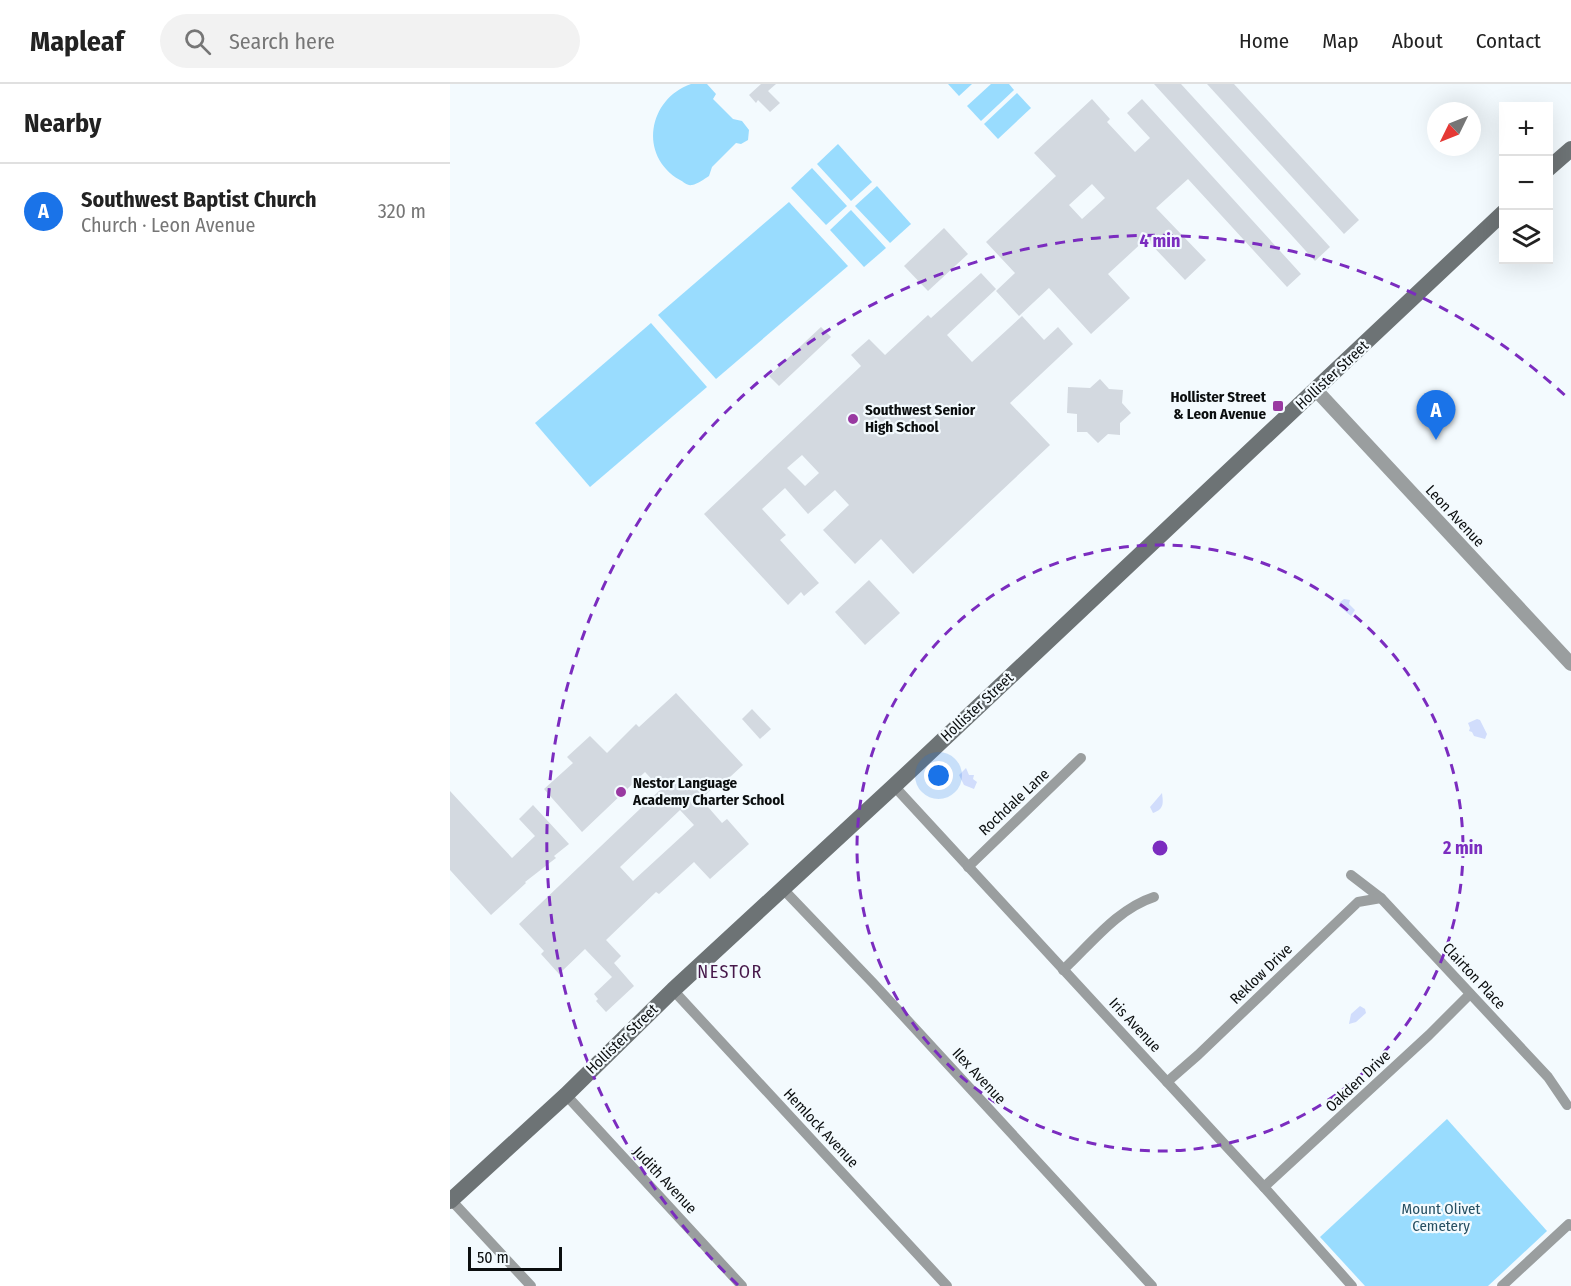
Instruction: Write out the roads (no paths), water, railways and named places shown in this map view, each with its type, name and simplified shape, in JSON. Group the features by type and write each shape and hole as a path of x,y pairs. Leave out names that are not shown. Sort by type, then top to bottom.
{"main road":[{"path":"1553,165 1571,149"},
{"name":"Hollister Street","path":"451,1201 1499,216"}],"street":[{"name":"Leon Avenue","path":"1316,390 1571,664"},
{"name":"Rochdale Lane","path":"968,867 1080,758"},
{"name":"Iris Avenue","path":"894,786 1264,1187 1352,1286"},
{"name":"Clairton Place","path":"1351,875 1381,898 1548,1077 1567,1105"},
{"name":"Ilex Avenue","path":"782,888 873,983 1152,1286"},
{"path":"1063,970 1113,921 1128,910 1154,897"},
{"name":"Reklow Drive","path":"1167,1082 1358,902 1381,898"},
{"name":"Hemlock Avenue","path":"673,990 947,1286"},
{"name":"Oakden Drive","path":"1264,1187 1430,1035 1470,994"},
{"name":"Judith Avenue","path":"566,1095 742,1286"},
{"path":"451,1201 531,1286"},
{"path":"1502,1286 1570,1225"}],"place":[{"name":"Hollister Street & Leon Avenue","path":"1278,406"},
{"name":"Southwest Senior High School","path":"853,419"},
{"name":"Southwest Baptist Church","path":"1436,440"},
{"name":"Nestor Language Academy Charter School","path":"621,792"}],"district":[{"name":"NESTOR","path":"730,972"}],"park label":[{"name":"Mount Olivet Cemetery","path":"1441,1218"}]}
